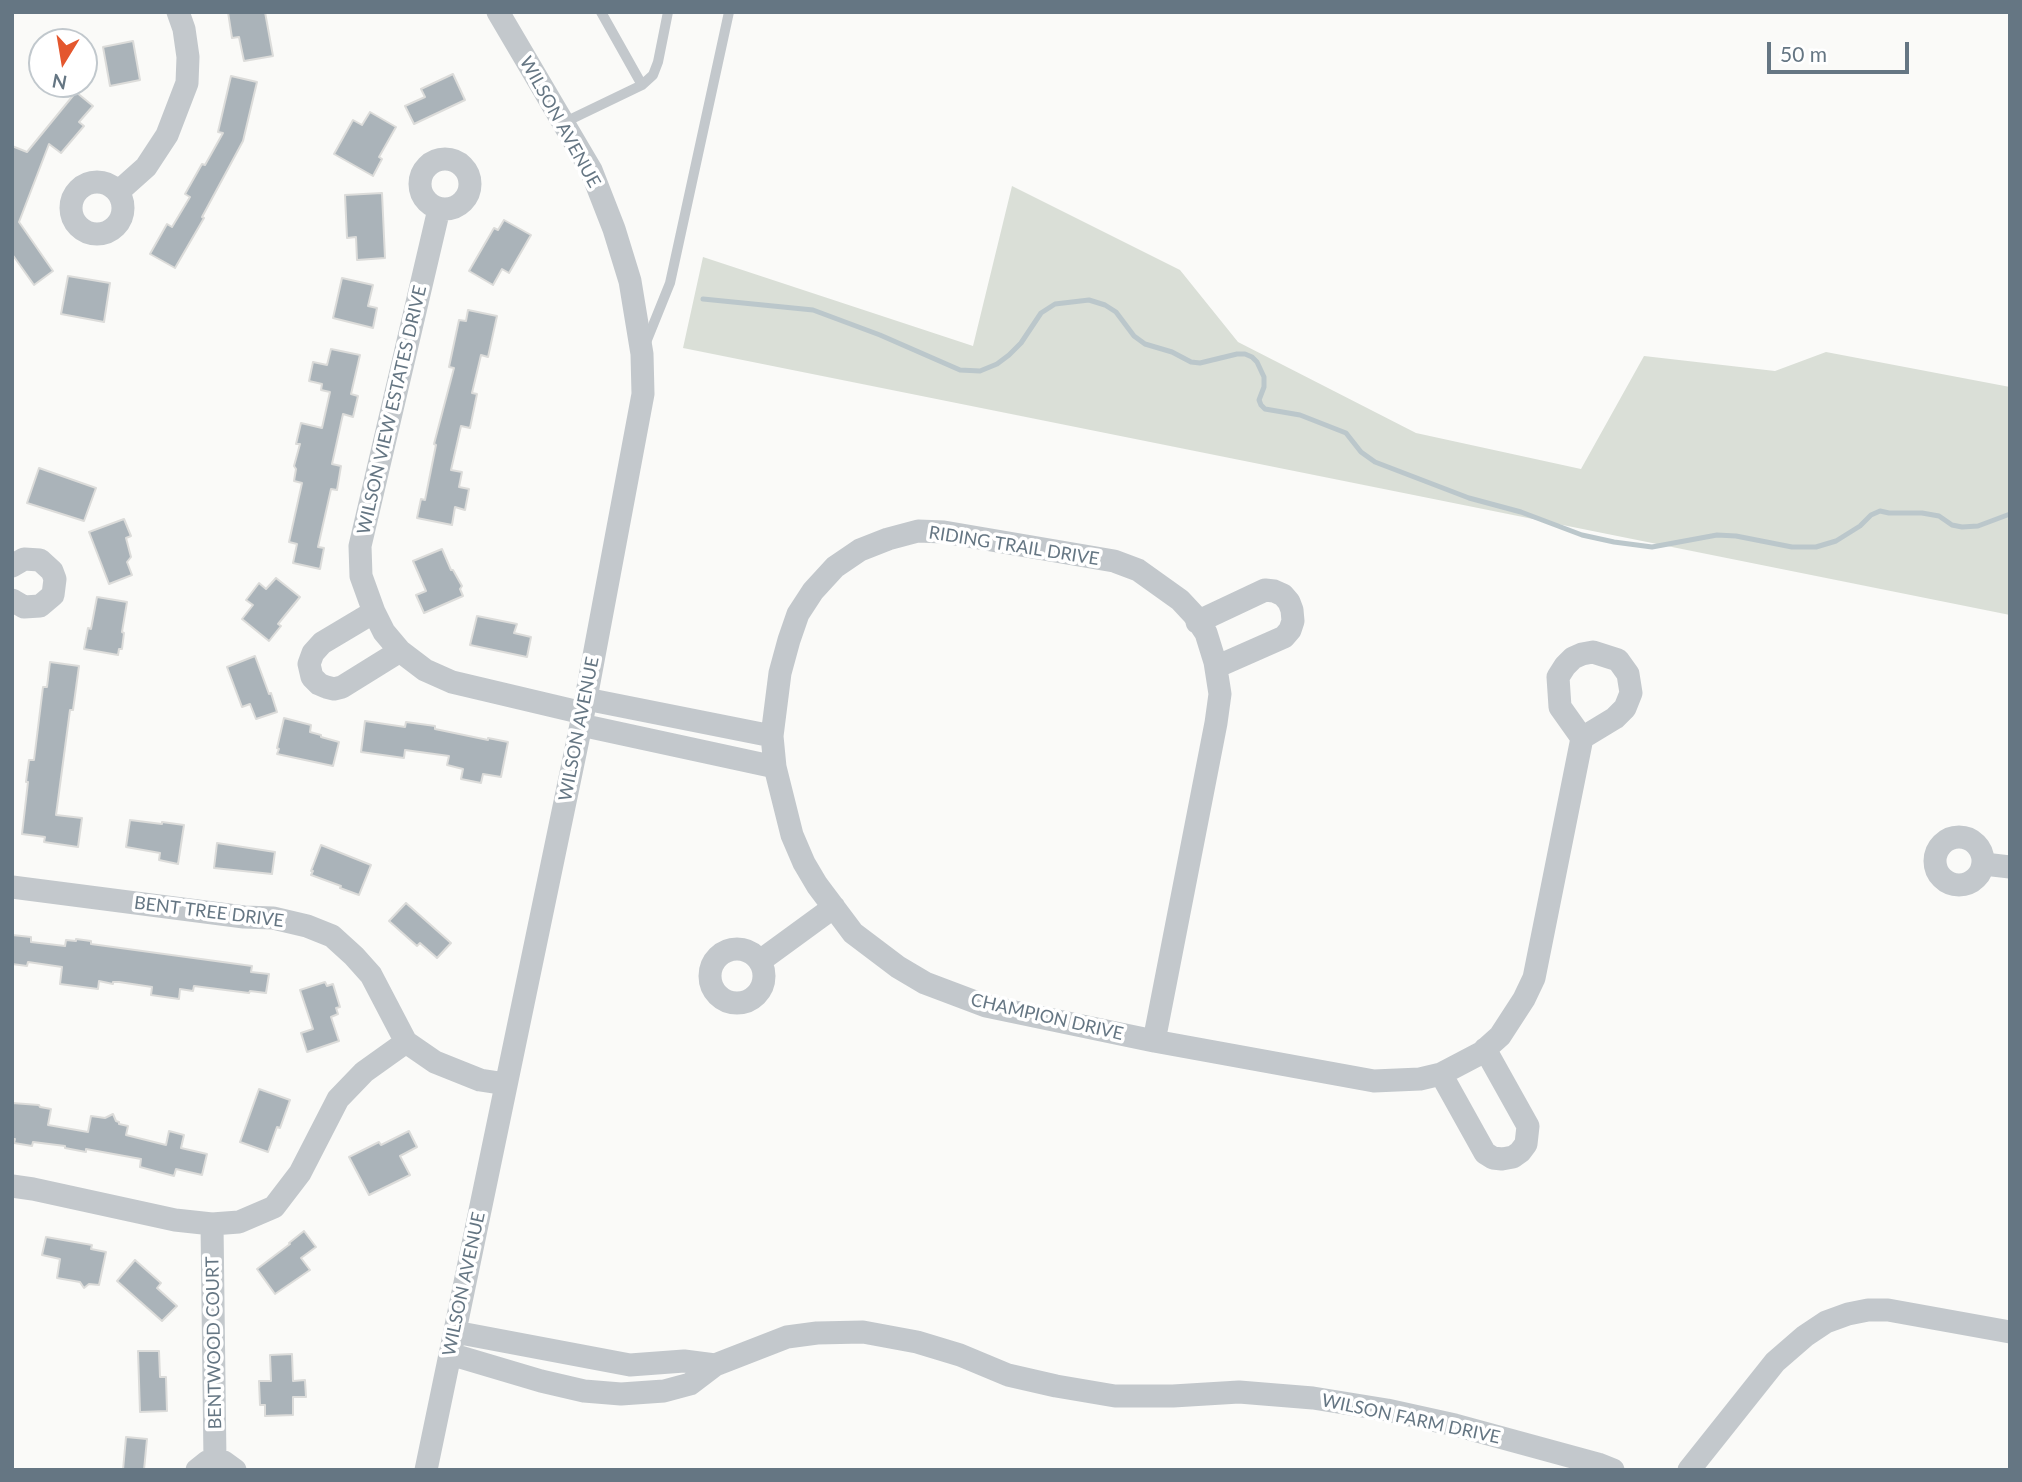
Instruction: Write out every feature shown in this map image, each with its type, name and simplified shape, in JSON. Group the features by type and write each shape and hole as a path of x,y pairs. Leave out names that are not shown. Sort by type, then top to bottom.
{"street":[{"path":"118,192 146,167 167,135 187,83 188,57 184,29 178,12"},
{"name":"WILSON AVENUE","path":"426,1470 583,712 643,394 642,354 630,281 614,229 591,170 498,12"},
{"name":"WILSON VIEW ESTATES DRIVE","path":"439,208 360,546 361,576 384,632 400,651 425,670 452,682 583,712"},
{"name":"RIDING TRAIL DRIVE","path":"772,736 780,673 798,614 813,591 835,567 860,550 888,539 918,531 944,532 1114,561 1138,570 1180,600 1206,633 1216,667 1220,694 1154,1041"},
{"path":"12,566 24,559 40,560 52,571 55,579 52,595 40,606 24,607 14,604"},
{"path":"1197,622 1265,590 1283,595 1289,602 1293,621 1284,637 1216,667"},
{"path":"374,612 322,643 313,653 309,664 313,677 326,687 342,687 400,651"},
{"path":"583,712 772,736"},
{"path":"583,712 775,767"},
{"name":"CHAMPION DRIVE","path":"772,736 780,794 796,844 817,885 853,933 873,950 925,983 986,1006 1374,1082 1420,1079 1459,1066 1500,1036 1524,999 1534,978 1582,738"},
{"path":"1984,864 2010,867"},
{"name":"BENT TREE DRIVE","path":"12,887 244,917 273,918 307,926 332,936 363,965 371,975 406,1042 435,1062 480,1080 506,1084"},
{"path":"760,961 834,907"},
{"path":"12,1186 175,1220 212,1224 239,1222 274,1207 300,1173 338,1099 363,1072 406,1042"},
{"path":"1441,1074 1485,1153 1502,1159 1513,1157 1526,1144 1528,1126 1485,1049"},
{"name":"BENTWOOD COURT","path":"212,1224 216,1467"},
{"path":"1689,1470 1775,1362 1826,1322 1868,1310 1888,1310 2010,1332"},
{"name":"WILSON FARM DRIVE","path":"452,1343 541,1381 584,1391 621,1394 664,1391 690,1384 715,1364 787,1338 817,1333 863,1332 917,1342 960,1355 1008,1375 1056,1386 1115,1396 1239,1392 1313,1398 1455,1425 1613,1470"},
{"name":"WILSON FARM DRIVE","path":"452,1343 630,1365 684,1361 715,1364"}],"lane":[{"path":"601,12 642,85"},
{"path":"563,122 642,85 653,75 668,12"},
{"path":"642,354 670,283 729,12"}],"shaded area":[{"path":"1012,186 1180,270 1238,342 1416,433 1581,469 1644,356 1775,371 1826,352 2010,387 2010,615 683,348 703,257 973,346"}],"building":[{"path":"228,12 265,12 273,56 244,61 239,37 232,38"},
{"path":"133,41 140,80 110,86 103,47"},
{"path":"453,74 465,100 414,124 405,106 425,97 421,89"},
{"path":"231,76 257,82 243,141 175,268 150,254 167,224 172,227 190,197 185,194 223,133 218,132"},
{"path":"71,98 83,98 93,106 79,122 84,126 61,153 49,144 19,222 53,271 34,285 12,254 12,146 27,152"},
{"path":"370,112 396,127 379,157 382,159 373,176 334,154 353,120 362,125"},
{"path":"382,193 385,258 357,260 356,237 347,238 345,195"},
{"path":"504,220 531,235 509,273 502,269 493,285 469,271 494,228 498,230"},
{"path":"68,276 110,283 104,322 61,314"},
{"path":"342,278 373,285 368,306 377,308 373,328 333,318"},
{"path":"468,310 497,316 488,357 481,355 472,393 477,394 470,428 461,426 451,470 462,472 459,487 469,489 465,510 455,507 452,525 417,518 421,499 425,500 436,445 434,444 454,368 449,367 459,320 466,321"},
{"path":"331,349 360,355 351,394 358,396 353,417 343,414 332,464 341,466 337,490 331,489 318,547 324,548 320,569 293,563 297,544 289,542 302,483 294,481 294,466 300,444 296,444 301,423 322,428 330,392 321,390 322,384 309,381 313,362 327,365"},
{"path":"39,468 96,488 84,521 27,503"},
{"path":"124,519 131,536 126,538 131,557 127,562 132,575 109,584 89,532"},
{"path":"442,549 462,586 460,589 463,596 424,613 416,595 426,591 413,561"},
{"path":"276,578 300,597 278,624 281,626 269,641 242,619 253,605 246,600 259,583 266,589"},
{"path":"97,597 127,602 122,649 119,649 118,655 84,649"},
{"path":"477,616 517,624 514,633 531,637 527,657 470,645"},
{"path":"255,656 277,712 256,719 250,704 242,707 227,667"},
{"path":"50,662 79,666 73,710 70,710 56,815 82,818 78,847 44,842 45,837 22,834 29,760 34,760 43,687 47,687"},
{"path":"284,718 311,725 310,732 339,742 333,766 277,754"},
{"path":"365,721 405,727 406,722 435,726 435,729 508,742 501,777 483,774 481,783 461,779 463,769 447,765 449,756 405,750 404,758 361,752"},
{"path":"130,820 184,825 178,864 159,860 160,853 126,847"},
{"path":"217,843 275,852 272,874 214,868"},
{"path":"321,845 371,865 359,895 311,875"},
{"path":"406,903 451,943 437,958 420,943 417,946 389,921"},
{"path":"12,935 31,937 31,942 65,946 66,940 76,939 91,941 91,944 252,966 251,972 269,974 266,993 194,986 193,991 180,989 179,999 151,995 152,987 119,982 113,984 99,981 98,989 60,984 62,967 28,962 27,966 12,964"},
{"path":"325,982 327,986 333,984 340,1007 336,1008 338,1014 331,1017 339,1041 307,1052 301,1033 313,1029 300,990"},
{"path":"259,1089 290,1100 268,1152 240,1142"},
{"path":"12,1103 39,1105 51,1109 48,1125 88,1132 91,1116 105,1118 113,1114 119,1124 128,1126 126,1135 166,1145 169,1131 184,1135 181,1148 207,1154 202,1175 176,1169 174,1176 140,1167 141,1159 86,1149 86,1152 33,1142 32,1146 14,1143"},
{"path":"409,1131 417,1147 400,1156 410,1175 369,1195 349,1157"},
{"path":"304,1231 316,1247 301,1258 310,1270 275,1294 257,1269"},
{"path":"46,1237 92,1245 91,1249 106,1252 99,1285 89,1284 84,1288 80,1282 57,1278 60,1259 42,1255"},
{"path":"135,1260 161,1283 157,1288 177,1306 162,1321 117,1281"},
{"path":"138,1351 159,1351 160,1377 166,1377 167,1411 140,1412"},
{"path":"292,1354 293,1381 305,1380 306,1397 293,1397 293,1415 265,1416 265,1405 260,1405 259,1381 271,1381 270,1355"},
{"path":"126,1437 147,1439 144,1470 123,1470"}],"waterway":[{"path":"703,299 813,310 880,335 960,370 980,371 1009,355 1021,343 1041,313 1055,304 1089,300 1116,312 1134,336 1145,344 1172,352 1191,362 1200,363 1237,354 1252,357 1264,377 1264,387 1259,400 1265,409 1300,415 1346,433 1361,452 1375,462 1469,498 1521,512 1582,535 1614,542 1652,547 1717,535 1792,547 1816,547 1836,541 1880,511 1939,516 1952,525 1962,527 1978,526 2010,514"}]}
